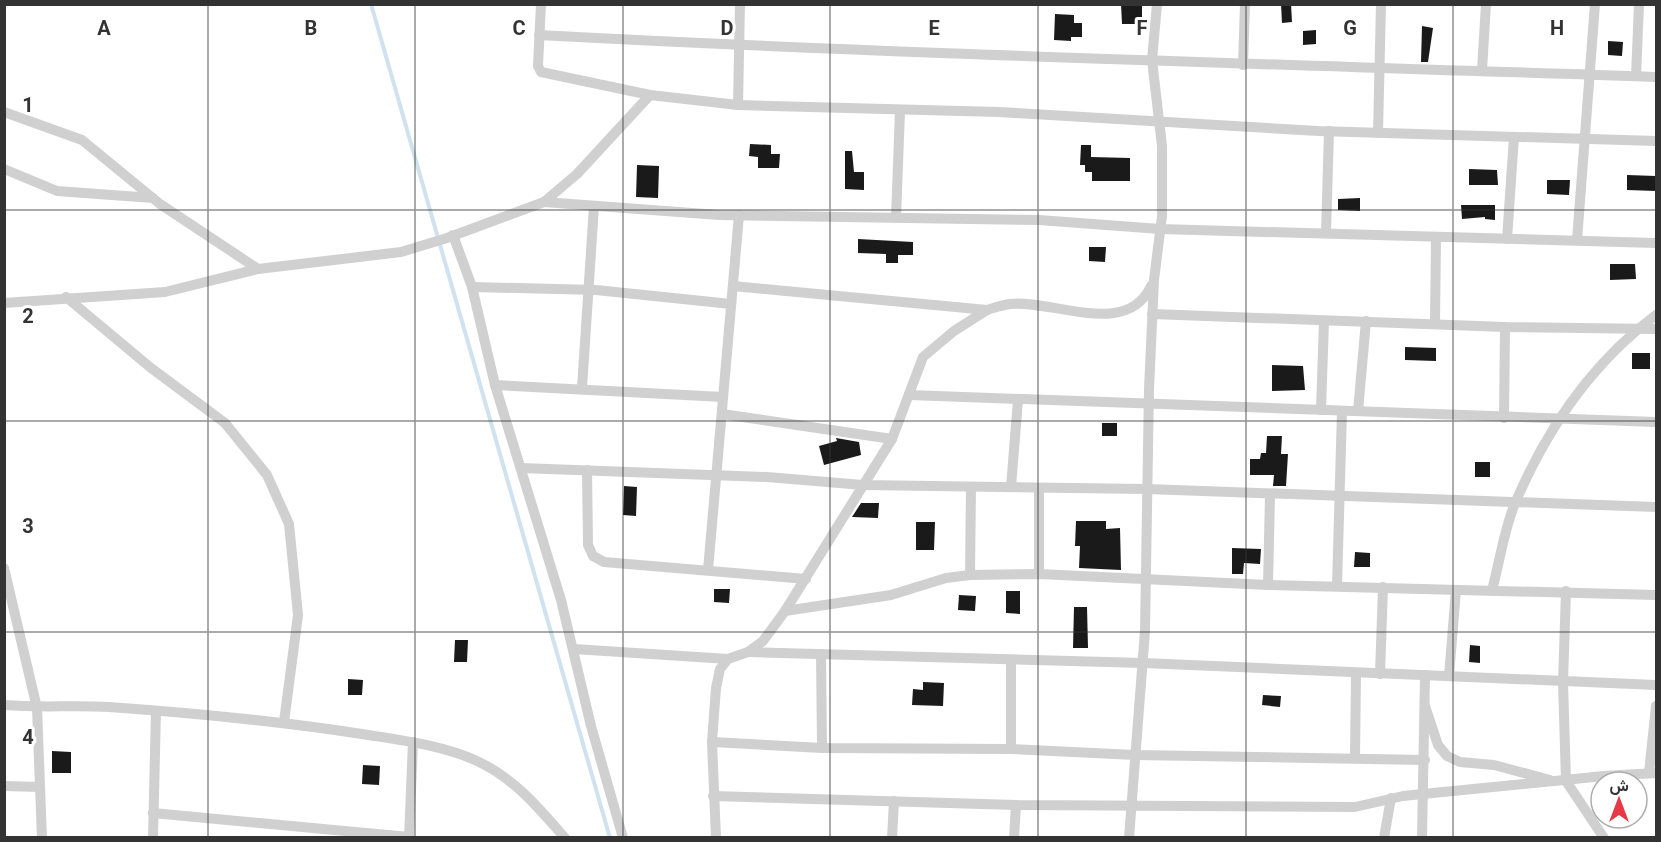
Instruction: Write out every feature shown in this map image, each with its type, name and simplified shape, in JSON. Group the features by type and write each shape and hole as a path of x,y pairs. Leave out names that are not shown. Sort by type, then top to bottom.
{"street":[{"path":"541,4 538,66 541,72 650,95 738,105 999,112 1329,131 1656,141"},
{"path":"738,105 740,4"},
{"path":"1129,837 1143,663 1148,404 1162,178 1152,60 1157,4"},
{"path":"1243,65 1245,4"},
{"path":"1378,133 1381,4"},
{"path":"1482,70 1486,4"},
{"path":"1576,240 1595,4"},
{"path":"1636,76 1639,4"},
{"path":"539,35 739,46 1243,65 1380,66 1656,77"},
{"path":"4,303 165,292 258,269 401,252 544,202 578,174 650,95"},
{"path":"896,217 900,111"},
{"path":"4,112 82,140 153,198 258,269"},
{"path":"1326,233 1329,131"},
{"path":"1507,239 1514,137"},
{"path":"4,170 57,191 153,198"},
{"path":"544,202 739,215 1039,220 1160,229 1656,243"},
{"path":"582,388 594,206"},
{"path":"708,570 739,215"},
{"path":"453,235 472,287 495,385 574,649 591,726 623,837"},
{"path":"1435,324 1436,237"},
{"path":"574,649 728,659 748,652 763,641 785,611 892,439 923,357 954,331 987,310 1011,304 1084,313 1116,313 1134,308 1147,295 1154,280"},
{"path":"733,286 987,310"},
{"path":"472,287 588,289 731,304"},
{"path":"66,297 151,368 225,423 267,475 290,524 298,615 285,722"},
{"path":"1152,314 1505,327 1656,329"},
{"path":"1492,590 1515,502 1557,419 1597,371 1639,328 1656,315"},
{"path":"1321,410 1324,321"},
{"path":"1358,411 1366,321"},
{"path":"1504,418 1505,327"},
{"path":"495,385 723,397"},
{"path":"909,395 1656,422"},
{"path":"1011,488 1018,400"},
{"path":"1337,586 1342,411"},
{"path":"722,414 892,439"},
{"path":"521,468 717,475 863,485 1147,489 1656,507"},
{"path":"587,470 588,545 593,556 604,562 806,579"},
{"path":"970,575 971,487"},
{"path":"1039,488 1039,574"},
{"path":"1268,585 1270,494"},
{"path":"4,568 10,612 37,708 42,837"},
{"path":"785,611 891,594 946,578 970,575 1039,574 1268,585 1656,595"},
{"path":"1380,674 1383,587"},
{"path":"1449,676 1456,590"},
{"path":"1566,591 1562,781 1604,837"},
{"path":"748,652 1143,663 1656,685"},
{"path":"821,654 822,748"},
{"path":"716,837 712,742 716,688 720,669 728,659"},
{"path":"1011,660 1011,749"},
{"path":"1355,758 1356,673"},
{"path":"1422,837 1425,675"},
{"path":"4,705 37,708 106,707 285,722 413,742 475,760 495,771 520,787 565,837"},
{"path":"1425,706 1438,745 1446,756 1460,762 1494,765 1562,781"},
{"path":"713,796 1016,805 1356,807 1391,798 1424,794 1653,773 1656,706"},
{"path":"153,837 156,711"},
{"path":"153,813 409,837 413,742"},
{"path":"712,742 822,748 1011,749 1135,755 1425,760"},
{"path":"4,786 40,787"},
{"path":"1384,837 1391,798"},
{"path":"892,837 894,801"},
{"path":"1014,837 1016,805"}],"building":[{"path":"1121,4 1142,4 1142,24 1122,24"},
{"path":"1281,4 1291,4 1292,22 1282,23"},
{"path":"1055,14 1074,15 1074,23 1082,23 1082,37 1071,37 1071,41 1054,40"},
{"path":"1422,26 1433,28 1428,62 1421,62"},
{"path":"1316,30 1316,44 1303,45 1303,31"},
{"path":"1608,41 1623,42 1622,56 1608,55"},
{"path":"750,144 771,145 771,154 780,154 779,168 758,168 758,157 749,156"},
{"path":"1081,145 1091,145 1091,157 1130,158 1130,181 1092,181 1092,172 1085,172 1085,165 1080,165"},
{"path":"845,151 852,151 854,172 864,172 864,190 845,189"},
{"path":"637,165 659,166 658,198 636,197"},
{"path":"1469,169 1497,170 1498,185 1469,185"},
{"path":"1627,175 1656,176 1656,191 1627,190"},
{"path":"1547,180 1570,180 1569,195 1547,194"},
{"path":"1360,198 1360,211 1338,210 1338,199"},
{"path":"1461,205 1495,205 1495,220 1485,219 1485,217 1462,219"},
{"path":"858,239 913,242 913,255 898,255 898,263 886,263 886,254 858,253"},
{"path":"1089,247 1106,247 1105,262 1089,261"},
{"path":"1610,264 1635,264 1636,279 1610,280"},
{"path":"1405,347 1436,348 1436,361 1405,360"},
{"path":"1632,353 1650,353 1650,369 1632,369"},
{"path":"1272,365 1303,366 1305,390 1272,391"},
{"path":"1102,423 1117,423 1117,436 1102,436"},
{"path":"1267,436 1282,436 1281,454 1288,454 1286,486 1273,486 1274,475 1250,475 1250,459 1260,459 1261,453 1266,453"},
{"path":"836,438 859,442 861,455 824,465 819,446 837,441"},
{"path":"1475,462 1490,462 1490,477 1475,477"},
{"path":"624,486 637,487 636,516 623,515"},
{"path":"861,503 879,503 878,518 852,517"},
{"path":"1076,521 1106,521 1106,529 1120,528 1121,570 1079,568 1080,546 1075,546"},
{"path":"916,522 935,522 934,550 916,550"},
{"path":"1232,548 1261,549 1260,564 1244,563 1243,574 1232,574"},
{"path":"1355,552 1370,553 1370,567 1354,567"},
{"path":"714,589 730,589 729,603 714,602"},
{"path":"1006,591 1020,591 1020,614 1006,613"},
{"path":"959,595 976,596 975,611 958,610"},
{"path":"1074,607 1087,607 1088,648 1073,648"},
{"path":"455,640 468,640 467,662 454,662"},
{"path":"1470,645 1480,646 1480,663 1469,662"},
{"path":"348,679 363,680 362,695 348,695"},
{"path":"923,682 944,683 943,706 912,705 913,689 923,690"},
{"path":"1263,695 1281,696 1280,707 1262,705"},
{"path":"52,751 71,752 71,773 52,773"},
{"path":"363,765 380,766 379,785 362,784"}],"waterway":[{"path":"371,4 610,838"}]}
